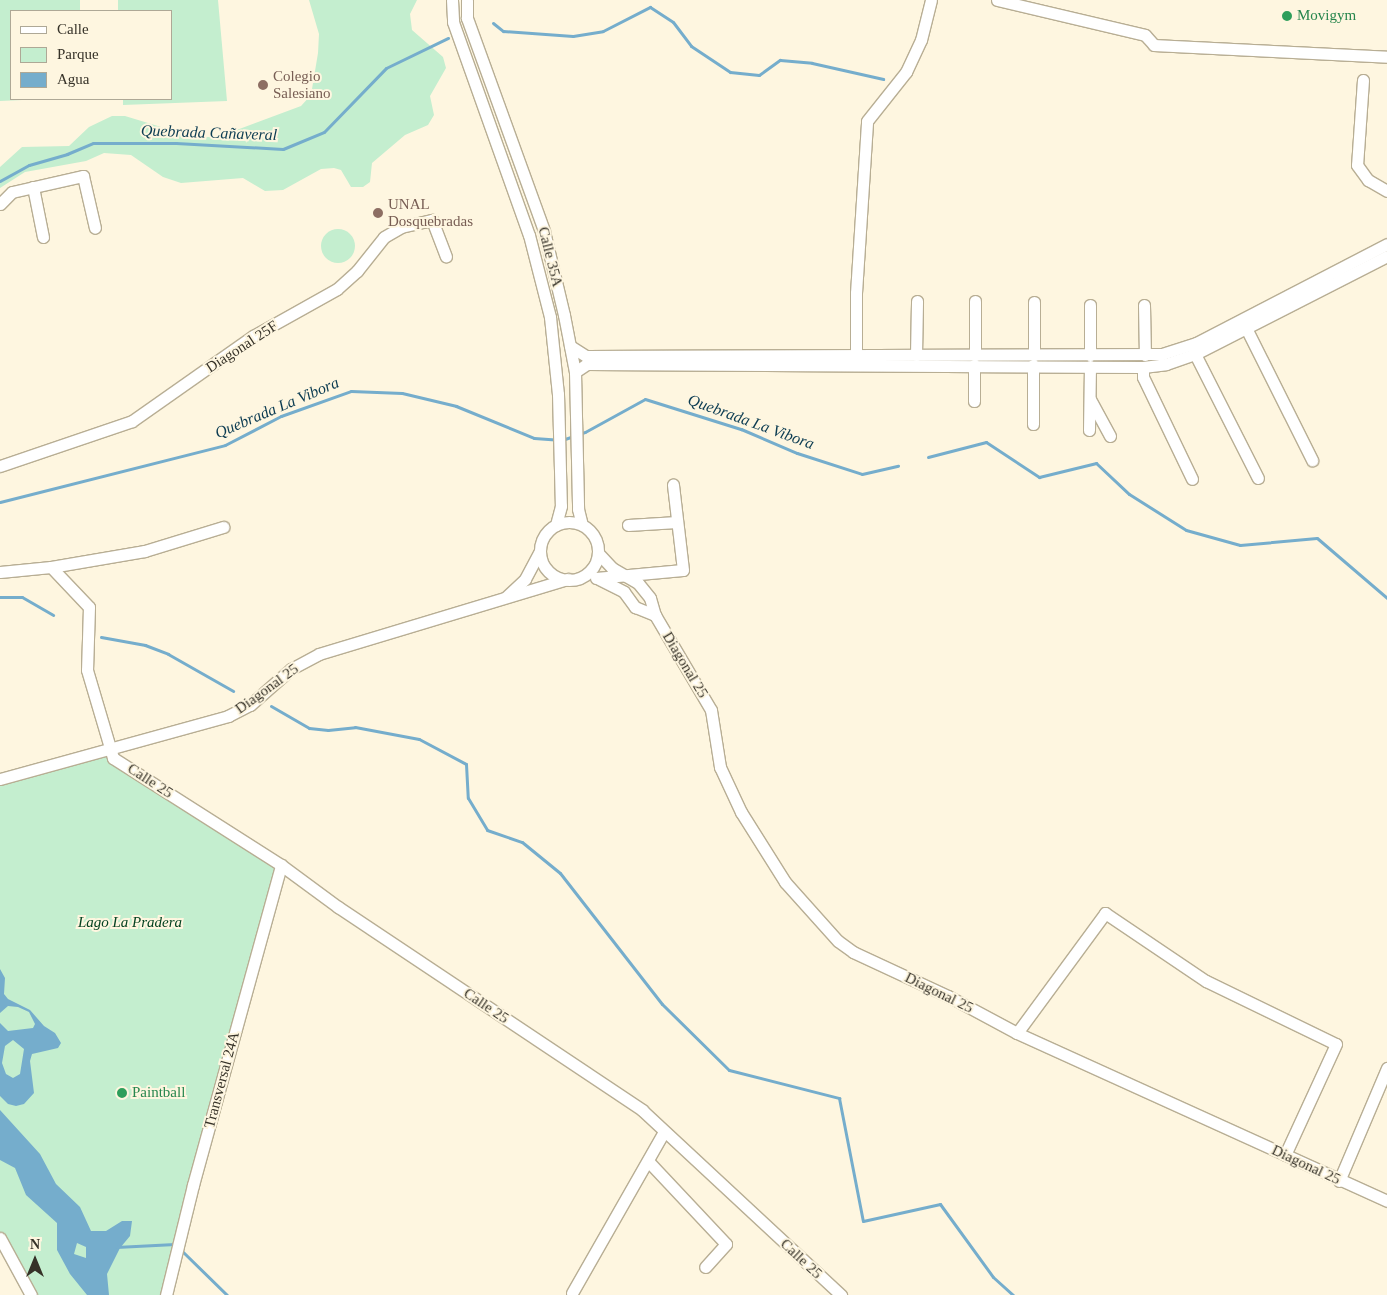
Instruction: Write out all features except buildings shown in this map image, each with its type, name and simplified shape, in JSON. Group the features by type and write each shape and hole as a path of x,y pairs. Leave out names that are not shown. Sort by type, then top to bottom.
{"street":[{"name":"Calle 35A","path":"452,0 452,17 462,50 488,112 529,235 550,317 558,394 560,506 556,525"},
{"name":"Calle 35A","path":"467,0 467,18 501,106 544,231 570,346 575,372 578,509 582,525"},
{"path":"856,360 867,121 906,72 921,40 931,0"},
{"path":"997,0 1145,35 1154,45 1387,57"},
{"path":"1363,80 1357,165 1372,183 1387,191"},
{"path":"488,112 501,106"},
{"path":"0,204 12,192 83,176 95,228"},
{"path":"33,187 43,237"},
{"name":"Diagonal 25F","path":"0,466 132,421 253,336 337,289 357,271 384,237 401,227 432,220 446,256"},
{"path":"1144,361 1196,344 1387,244"},
{"path":"570,346 586,356 856,360 1090,360 1144,361 1166,364 1195,354 1387,256"},
{"path":"916,355 917,301"},
{"path":"974,401 975,301"},
{"path":"1033,424 1034,302"},
{"path":"1089,430 1090,305"},
{"path":"1144,305 1143,377 1192,479"},
{"path":"1246,328 1312,460"},
{"path":"1195,354 1258,478"},
{"path":"575,372 587,364 856,360 916,355 975,360"},
{"path":"1090,397 1110,436"},
{"path":"596,578 683,570 674,485"},
{"path":"564,522 582,525 594,537 598,553 591,569 572,579 552,574 542,560 540,551 544,536 556,525 564,522"},
{"path":"628,524 677,522"},
{"path":"0,572 52,567 145,551 223,527"},
{"name":"Diagonal 25","path":"502,600 525,579 540,551"},
{"name":"Diagonal 25","path":"598,553 623,575 638,583 650,598 655,615 704,693 711,710 720,767 741,812 785,882 838,941 853,952 948,996 1017,1032 1339,1181 1387,1201"},
{"path":"52,567 90,607 87,670 108,748"},
{"name":"Diagonal 25","path":"0,779 228,716 250,705 291,669 318,654 572,579 596,578 609,582 624,592 636,607 655,615"},
{"name":"Calle 25","path":"108,748 113,758 281,865 338,907 642,1110 841,1295"},
{"name":"Transversal 24A","path":"166,1295 193,1185 281,865"},
{"path":"1017,1032 1106,914 1206,982 1336,1044 1284,1155"},
{"path":"1339,1181 1387,1068"},
{"path":"572,1293 664,1132"},
{"path":"648,1161 726,1244 705,1267"},
{"path":"0,1238 31,1295"}],"green space":[{"path":"0,0 80,0 80,10 10,10 10,100 22,100 0,101"},
{"path":"118,0 218,0 227,101 123,105 123,100 172,100 172,10 118,10"},
{"path":"309,0 417,0 410,14 412,30 443,57 446,68 430,96 434,115 428,125 405,135 372,163 370,182 363,187 351,187 341,170 334,168 321,169 283,190 265,191 243,178 181,183 163,177 131,155 104,153 86,161 25,172 0,188 0,167 22,147 69,146 89,127 112,116 125,116 194,137 218,137 301,106 311,95 318,53 319,34"},
{"path":"338,229 350,234 355,246 350,258 338,263 326,258 321,246 326,234"},
{"name":"Lago La Pradera","path":"108,749 281,865 166,1295 31,1295 0,1238 0,779"}],"water":[{"path":"0,969 5,978 4,994 8,999 30,1010 44,1026 55,1033 61,1043 58,1048 32,1054 30,1061 34,1093 24,1104 16,1106 8,1104 0,1096 0,1023 8,1031 33,1028 35,1024 29,1012 18,1007 8,1006 0,1013","holes":["13,1040 24,1049 20,1074 13,1078 6,1074 2,1063 5,1046"]},
{"path":"0,1110 40,1154 56,1184 80,1207 91,1231 106,1231 122,1221 132,1221 130,1236 120,1248 107,1274 109,1295 87,1295 70,1274 57,1250 57,1223 26,1195 15,1168 0,1160","holes":["77,1243 86,1247 86,1258 74,1254"]}],"waterway":[{"name":"Quebrada Cañaveral","path":"493,23 503,31 573,36 603,31 650,7 673,22 691,46 730,72 759,75 780,60 812,63 883,79"},
{"name":"Quebrada Cañaveral","path":"0,181 29,165 67,154 93,143 176,143 283,149 324,132 386,68 448,38"},
{"name":"Quebrada La Vibora","path":"0,502 225,445 281,416 351,391 402,393 456,406 534,438 562,440 585,432 645,399 741,429 797,453 862,474 898,466"},
{"name":"Quebrada La Vibora","path":"928,457 986,442 1039,477 1096,463 1129,494 1186,530 1240,545 1317,538 1387,598"},
{"path":"0,597 22,597 53,615"},
{"path":"101,637 145,645 168,654 233,691"},
{"path":"271,706 309,728 328,730 355,727 419,739 466,764 468,798 487,830 522,842 560,873 662,1004 729,1070 839,1098 863,1221 940,1204 993,1277 1013,1295"},
{"path":"116,1247 175,1244"},
{"path":"182,1251 227,1295"}],"place":[{"name":"Movigym","path":"1287,16"},
{"name":"Colegio Salesiano","path":"263,85"},
{"name":"UNAL Dosquebradas","path":"378,213"},
{"name":"Paintball","path":"122,1093"}]}
